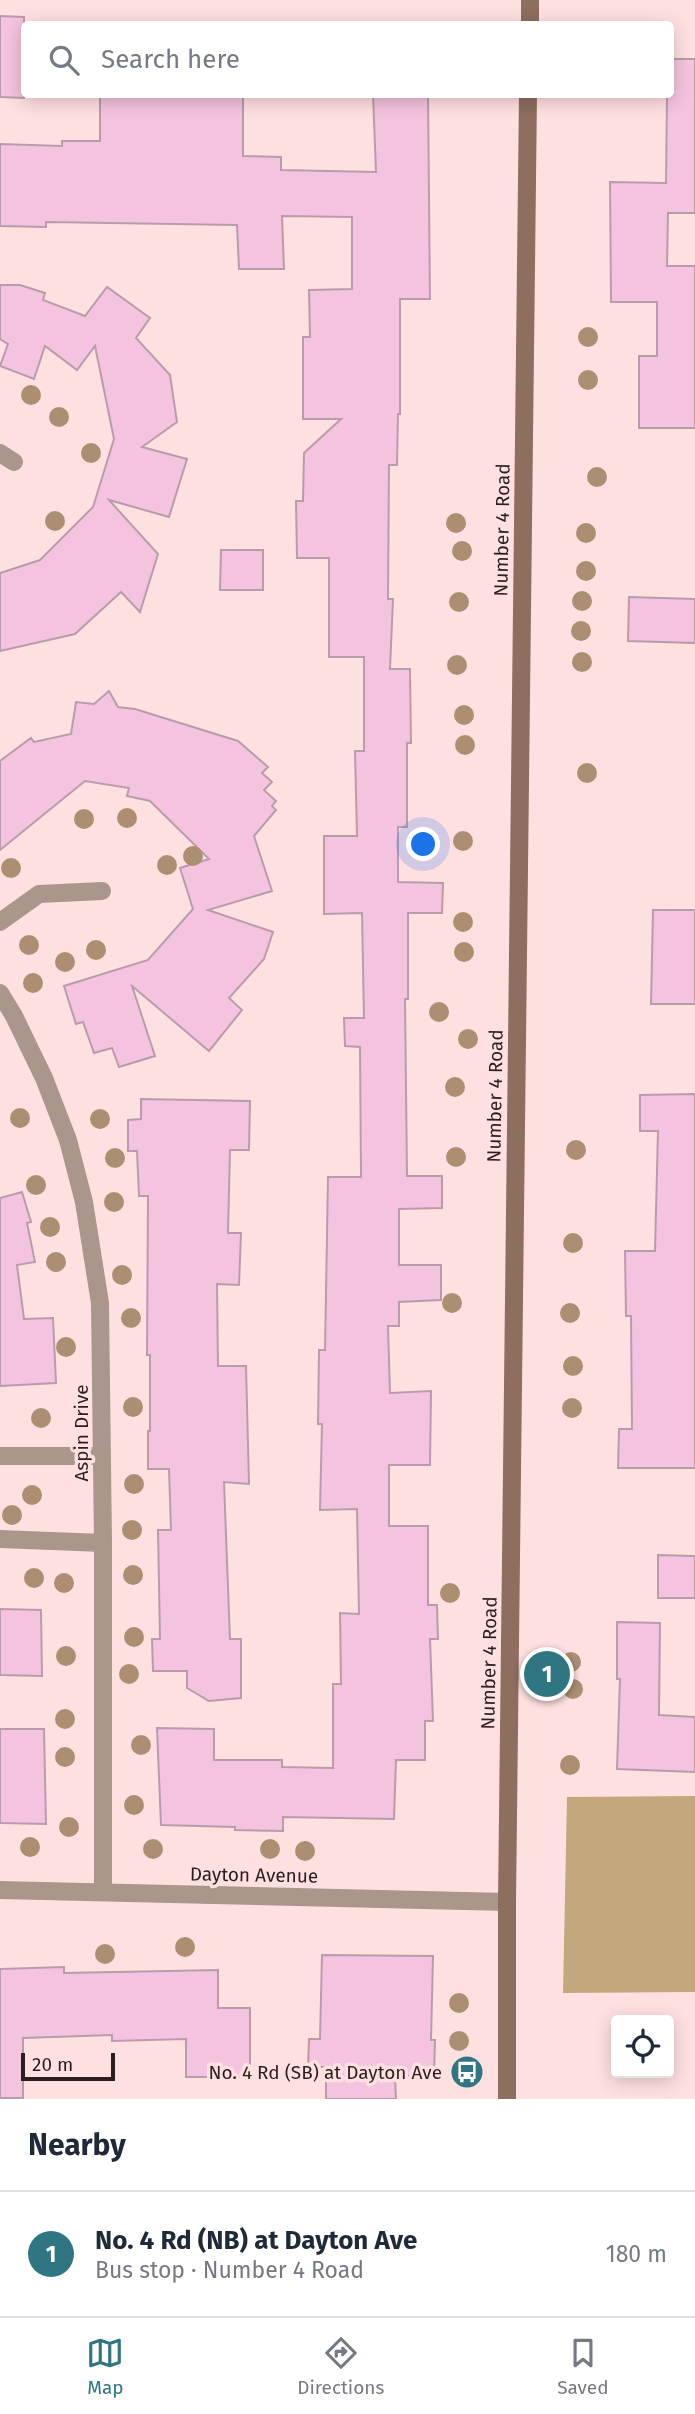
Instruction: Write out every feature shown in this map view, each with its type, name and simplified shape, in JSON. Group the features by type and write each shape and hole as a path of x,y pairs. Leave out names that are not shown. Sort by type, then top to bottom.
{"main road":[{"path":"530,0 530,21"},
{"name":"Number 4 Road","path":"507,2099 528,98"}],"street":[{"path":"0,922 39,894 102,891"},
{"name":"Aspin Drive","path":"0,993 44,1078 68,1140 84,1202 100,1303 103,1892"},
{"path":"0,1456 100,1456"},
{"path":"0,1539 103,1543"},
{"name":"Dayton Avenue","path":"0,1890 507,1902"}],"shaded area":[{"path":"695,1796 695,1992 563,1993 567,1797"}],"building":[{"path":"0,16 24,17 24,21 21,21 21,98 0,97"},
{"path":"674,59 695,59 695,213 668,213 667,266 695,266 695,428 639,428 639,356 657,356 657,302 611,302 610,182 666,183 667,98 674,98"},
{"path":"100,98 243,98 243,156 281,157 281,170 376,172 373,98 428,98 430,299 400,299 400,414 397,465 389,465 388,599 393,599 390,669 410,669 411,743 407,743 407,827 398,827 398,882 443,883 442,913 408,913 408,999 405,999 407,1176 442,1176 442,1208 399,1209 399,1265 441,1265 441,1300 399,1302 399,1326 388,1326 390,1393 431,1391 430,1465 389,1465 389,1526 428,1526 428,1605 437,1605 438,1639 430,1639 433,1721 425,1721 425,1760 396,1760 394,1819 283,1817 283,1831 161,1825 157,1728 214,1729 214,1760 282,1760 282,1767 333,1768 333,1684 341,1684 340,1613 359,1614 357,1509 320,1510 322,1424 318,1424 319,1350 325,1350 328,1177 361,1177 360,1047 345,1046 344,1018 364,1018 362,913 324,914 324,836 357,836 355,751 364,751 364,657 329,657 329,558 297,558 296,501 303,501 304,453 341,419 303,419 303,337 310,337 309,290 352,289 352,217 282,216 284,269 239,269 237,225 46,222 46,227 0,226 0,144 62,146 62,141 100,141"},
{"path":"0,285 20,285 45,293 43,300 85,316 107,287 150,318 136,338 170,375 177,422 142,447 187,459 169,517 109,500 158,554 140,612 121,592 75,634 0,651 0,573 40,560 93,507 114,439 95,346 77,370 45,346 34,379 0,366 8,344 0,339"},
{"path":"221,550 263,550 263,590 220,590"},
{"path":"629,597 695,599 695,643 628,641"},
{"path":"109,691 118,707 135,709 238,741 268,767 262,773 272,782 264,790 276,801 272,806 276,810 254,836 272,891 208,910 273,932 264,959 229,998 242,1010 209,1051 132,986 155,1056 119,1067 112,1048 94,1053 83,1022 76,1024 64,986 148,960 193,909 180,868 209,859 150,801 127,796 129,788 85,781 0,850 0,761 31,738 34,742 71,734 76,702 94,704"},
{"path":"653,910 695,910 695,1004 651,1004"},
{"path":"695,1094 695,1468 618,1468 619,1429 632,1429 631,1316 626,1316 625,1251 655,1251 658,1131 640,1131 640,1095"},
{"path":"141,1099 250,1101 249,1150 230,1150 228,1233 241,1233 239,1285 217,1284 218,1366 246,1366 249,1484 224,1482 230,1639 241,1639 241,1698 209,1701 187,1688 187,1671 153,1671 152,1639 160,1639 158,1530 171,1530 169,1469 148,1469 148,1196 139,1196 137,1151 128,1151 128,1120 141,1119"},
{"path":"22,1192 31,1222 27,1223 35,1262 17,1265 24,1319 53,1318 56,1383 0,1386 0,1198"},
{"path":"658,1555 695,1556 695,1598 658,1598"},
{"path":"0,1609 41,1610 42,1676 0,1675"},
{"path":"617,1622 660,1623 659,1715 695,1717 695,1772 617,1769 620,1679 617,1679"},
{"path":"0,1729 44,1729 46,1824 0,1823"},
{"path":"322,1955 433,1956 431,2040 435,2040 434,2076 395,2076 396,2099 326,2099 326,2067 308,2067 309,2039 320,2039"},
{"path":"64,1967 64,1973 218,1970 218,2008 250,2008 250,2077 186,2077 186,2039 112,2041 112,2035 23,2038 23,2098 0,2098 0,1969"}],"place":[{"name":"No. 4 Rd (NB) at Dayton Ave","path":"547,1674"},
{"name":"No. 4 Rd (SB) at Dayton Ave","path":"467,2072"}]}
